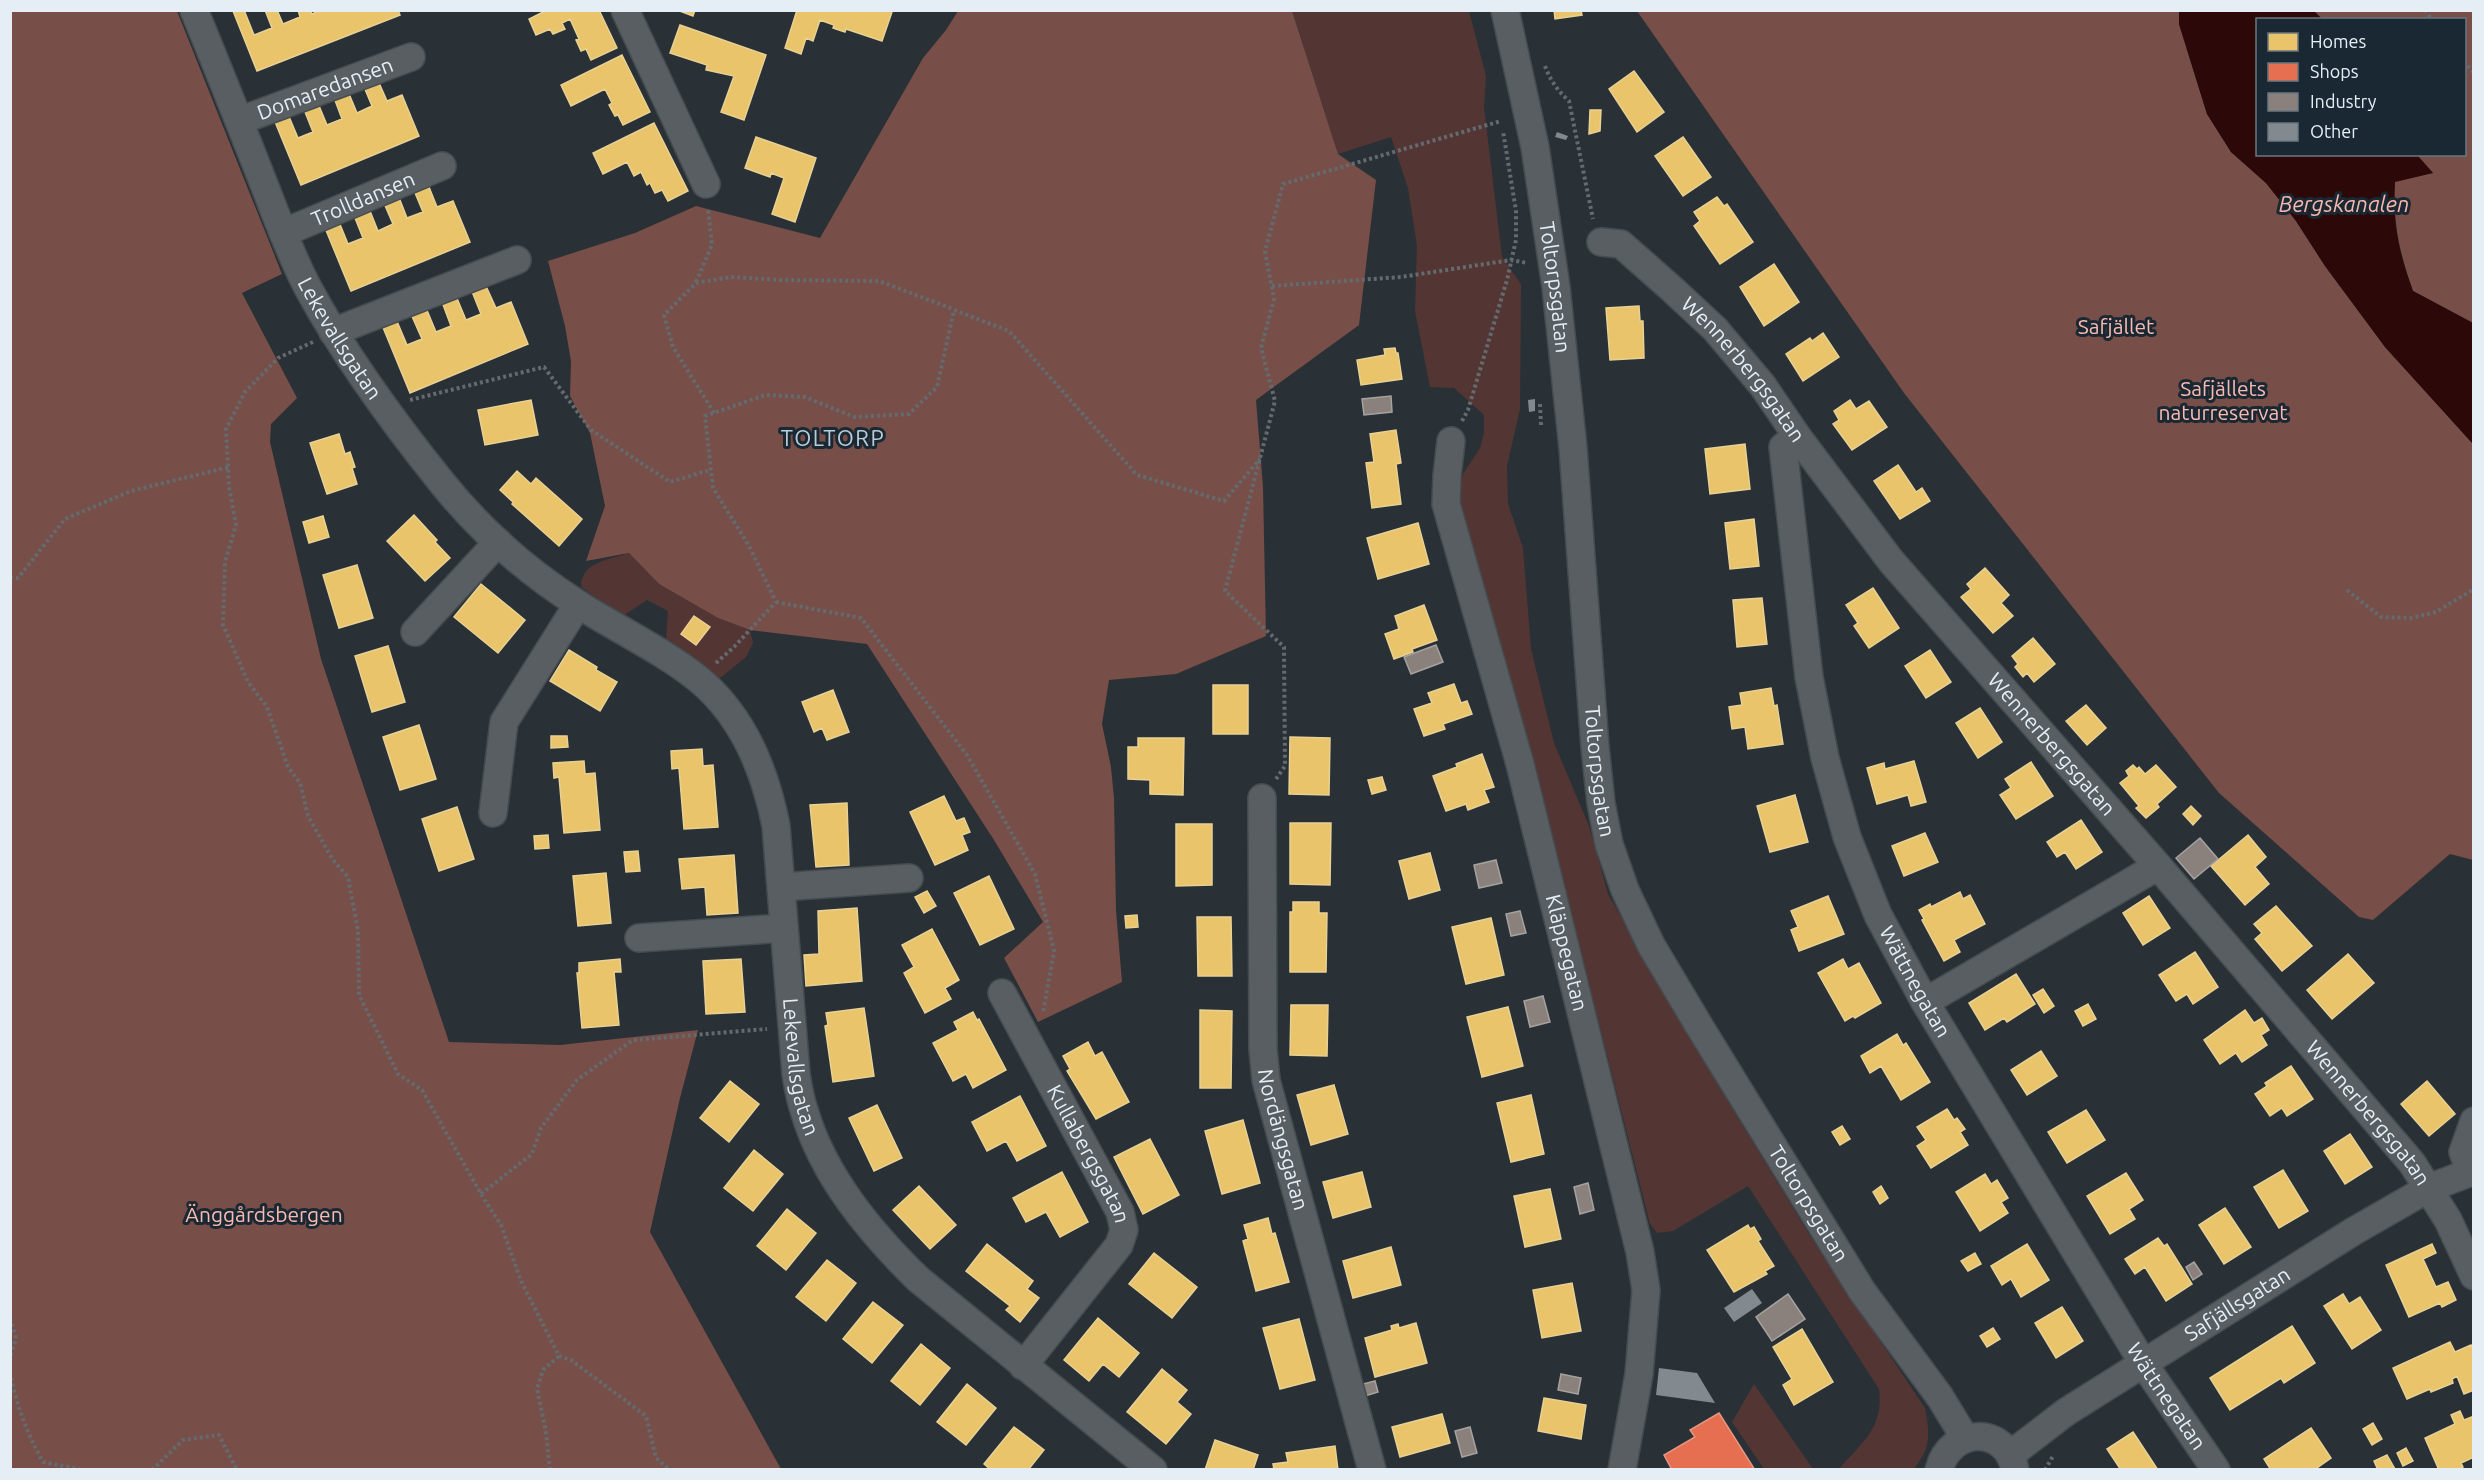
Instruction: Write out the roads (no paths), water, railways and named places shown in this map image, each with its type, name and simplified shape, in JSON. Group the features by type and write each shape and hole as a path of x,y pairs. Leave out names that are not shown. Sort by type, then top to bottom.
{"street":[{"path":"625,10 706,184"},
{"name":"Toltorpsgatan","path":"1505,10 1535,147 1556,287 1573,448 1595,747 1601,803 1609,843 1625,890 1651,945 1698,1024 1862,1291 1940,1397 1965,1438"},
{"name":"Lekevallsgatan","path":"196,11 283,233 307,286 333,332 383,406 445,487 498,542 537,575 578,604 697,679 722,703 740,728 758,760 769,789 776,825 796,1074 804,1111 818,1147 837,1182 869,1227 918,1279 1153,1470"},
{"name":"Domaredansen","path":"239,121 411,57"},
{"name":"Trolldansen","path":"283,233 442,166"},
{"name":"Wennerbergsgatan","path":"1602,242 1621,244 1715,329 1763,386 1797,436 1891,561 2158,866 2412,1163 2448,1220 2474,1276"},
{"path":"333,332 517,260"},
{"name":"Wättnegatan","path":"1797,436 1783,447 1809,677 1825,758 1847,837 1878,915 1925,1002 2143,1363 2216,1470"},
{"name":"Kläppegatan","path":"1451,441 1446,504 1520,764 1640,1252 1646,1290 1639,1374 1622,1470"},
{"path":"415,632 498,542"},
{"path":"493,813 504,722 578,604"},
{"name":"Nordängsgatan","path":"1262,798 1263,1049 1266,1080 1372,1470"},
{"path":"1925,1002 2158,866"},
{"path":"781,887 909,878"},
{"path":"639,938 784,928"},
{"name":"Kullabergsgatan","path":"1002,993 1120,1212 1124,1230 1119,1245 1023,1366"},
{"path":"2472,1171 2463,1152 2474,1121"},
{"name":"Safjällsgatan","path":"2012,1462 2066,1412 2143,1363 2429,1188 2472,1171"},
{"path":"1940,1470 1948,1450 1965,1438 1973,1436 1990,1438 2005,1448 2012,1462"}],"water":[{"name":"Bergskanalen","path":"2179,11 2314,11 2321,18 2256,18 2256,156 2418,156 2433,173 2395,182 2398,237 2413,291 2473,323 2473,444 2385,347 2325,266 2296,221 2266,183 2231,152 2207,114 2179,24"}],"district":[{"name":"TOLTORP","path":"833,438"}],"park label":[{"name":"Safjället","path":"2116,327"},
{"name":"Safjällets naturreservat","path":"2223,401"},
{"name":"Änggårdsbergen","path":"264,1215"}]}
